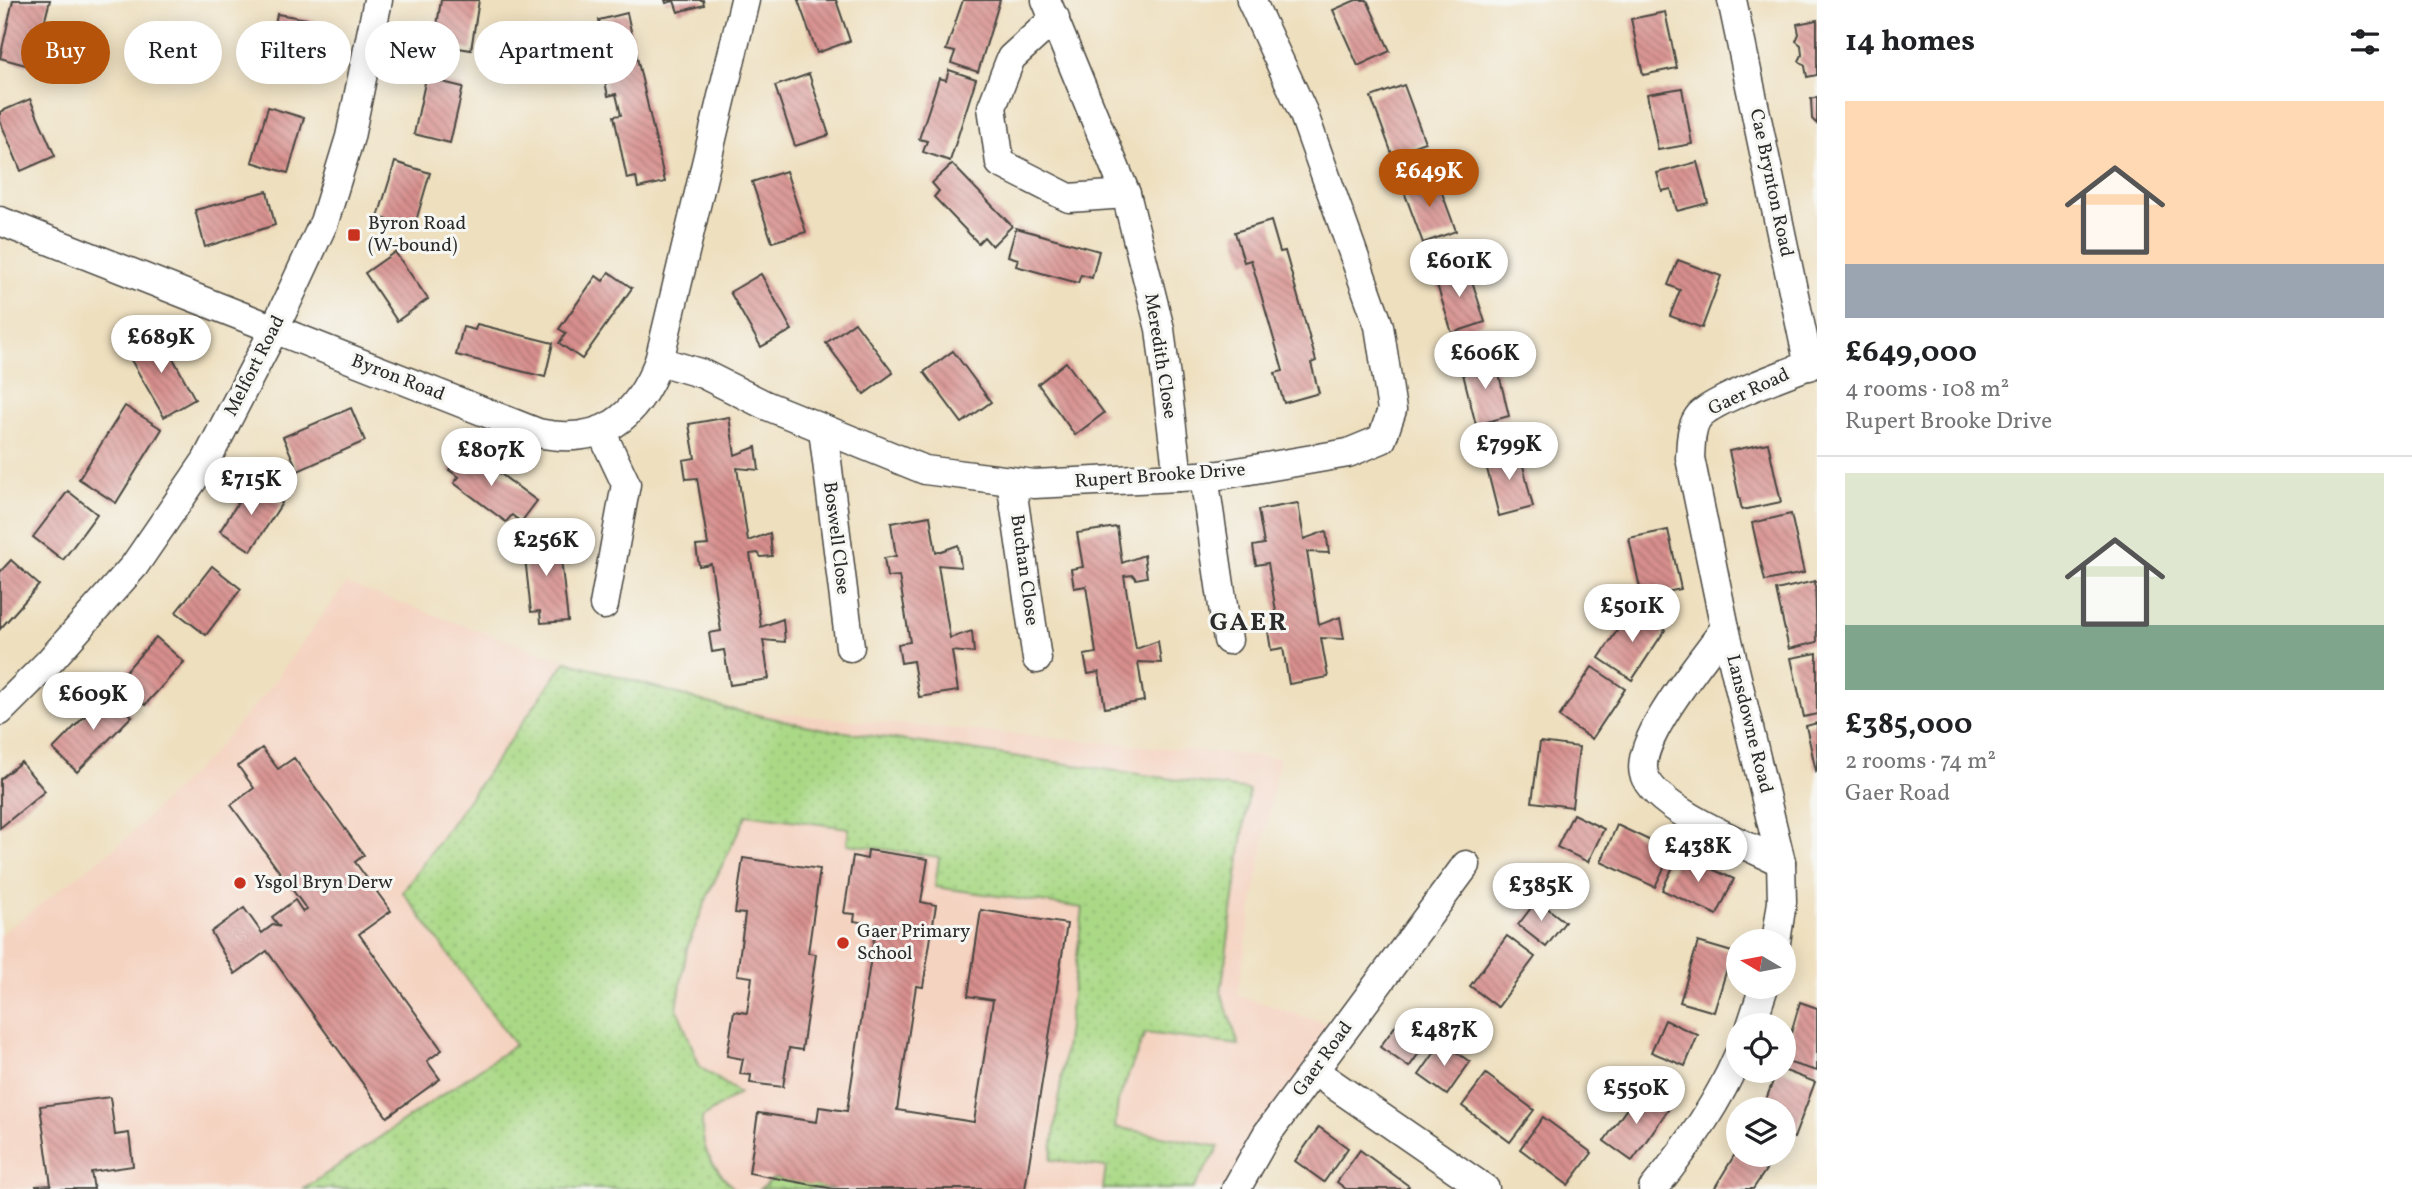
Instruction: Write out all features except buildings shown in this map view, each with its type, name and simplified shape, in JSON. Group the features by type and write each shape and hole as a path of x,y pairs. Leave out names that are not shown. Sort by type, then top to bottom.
{"street":[{"name":"Melfort Road","path":"0,711 48,663 134,566 206,461 274,330 324,222 350,137 378,0"},
{"name":"Byron Road","path":"0,221 538,433 578,436 601,431 635,408 648,388 659,361 745,0"},
{"name":"Rupert Brooke Drive","path":"659,361 711,377 765,405 925,470 1034,484 1191,477 1348,453 1382,439 1392,410 1380,326 1303,112 1251,0"},
{"name":"Cae Brynton Road","path":"1732,0 1813,364"},
{"name":"Meredith Close","path":"1126,194 1069,198 1000,163 992,107 1011,58 1051,9 1126,194 1160,329 1228,640"},
{"name":"Gaer Road","path":"1691,433 1700,415 1732,396 1813,364"},
{"name":"Boswell Close","path":"823,429 850,647"},
{"path":"601,431 626,484 604,605"},
{"name":"Lansdowne Road","path":"1691,433 1690,457 1725,628 1781,862 1782,902 1778,929"},
{"name":"Buchan Close","path":"1011,481 1037,659"},
{"name":"Lansdowne Road","path":"1725,628 1663,718 1644,752 1643,774 1653,790 1671,805 1781,862"},
{"name":"Gaer Road","path":"1236,1189 1267,1134 1466,865"},
{"path":"1314,1071 1485,1189"},
{"path":"1653,1189 1678,1159 1726,1083"}],"shaded area":[{"name":"Gaer Primary School","path":"346,584 566,661 729,709 1279,758 1237,995 1344,1029 1236,1189 0,1189 0,935 122,842 210,756 263,696"}],"green space":[{"path":"566,661 729,709 824,729 1249,790 1221,992 1239,1045 1145,1033 1118,1101 1115,1127 1219,1147 1193,1189 1103,1189 1106,1167 1051,1160 1083,908 935,887 939,857 847,844 849,828 747,814 711,888 687,948 677,1008 700,1067 739,1093 702,1118 703,1141 709,1157 734,1189 304,1189 515,1045 403,892"},
{"path":"774,1178 834,1187 834,1189 760,1189"}],"place":[{"name":"Byron Road (W-bound)","path":"354,235"},
{"name":"Ysgol Bryn Derw","path":"240,883"},
{"name":"Gaer Primary School","path":"843,943"}],"district":[{"name":"GAER","path":"1249,623"}]}
